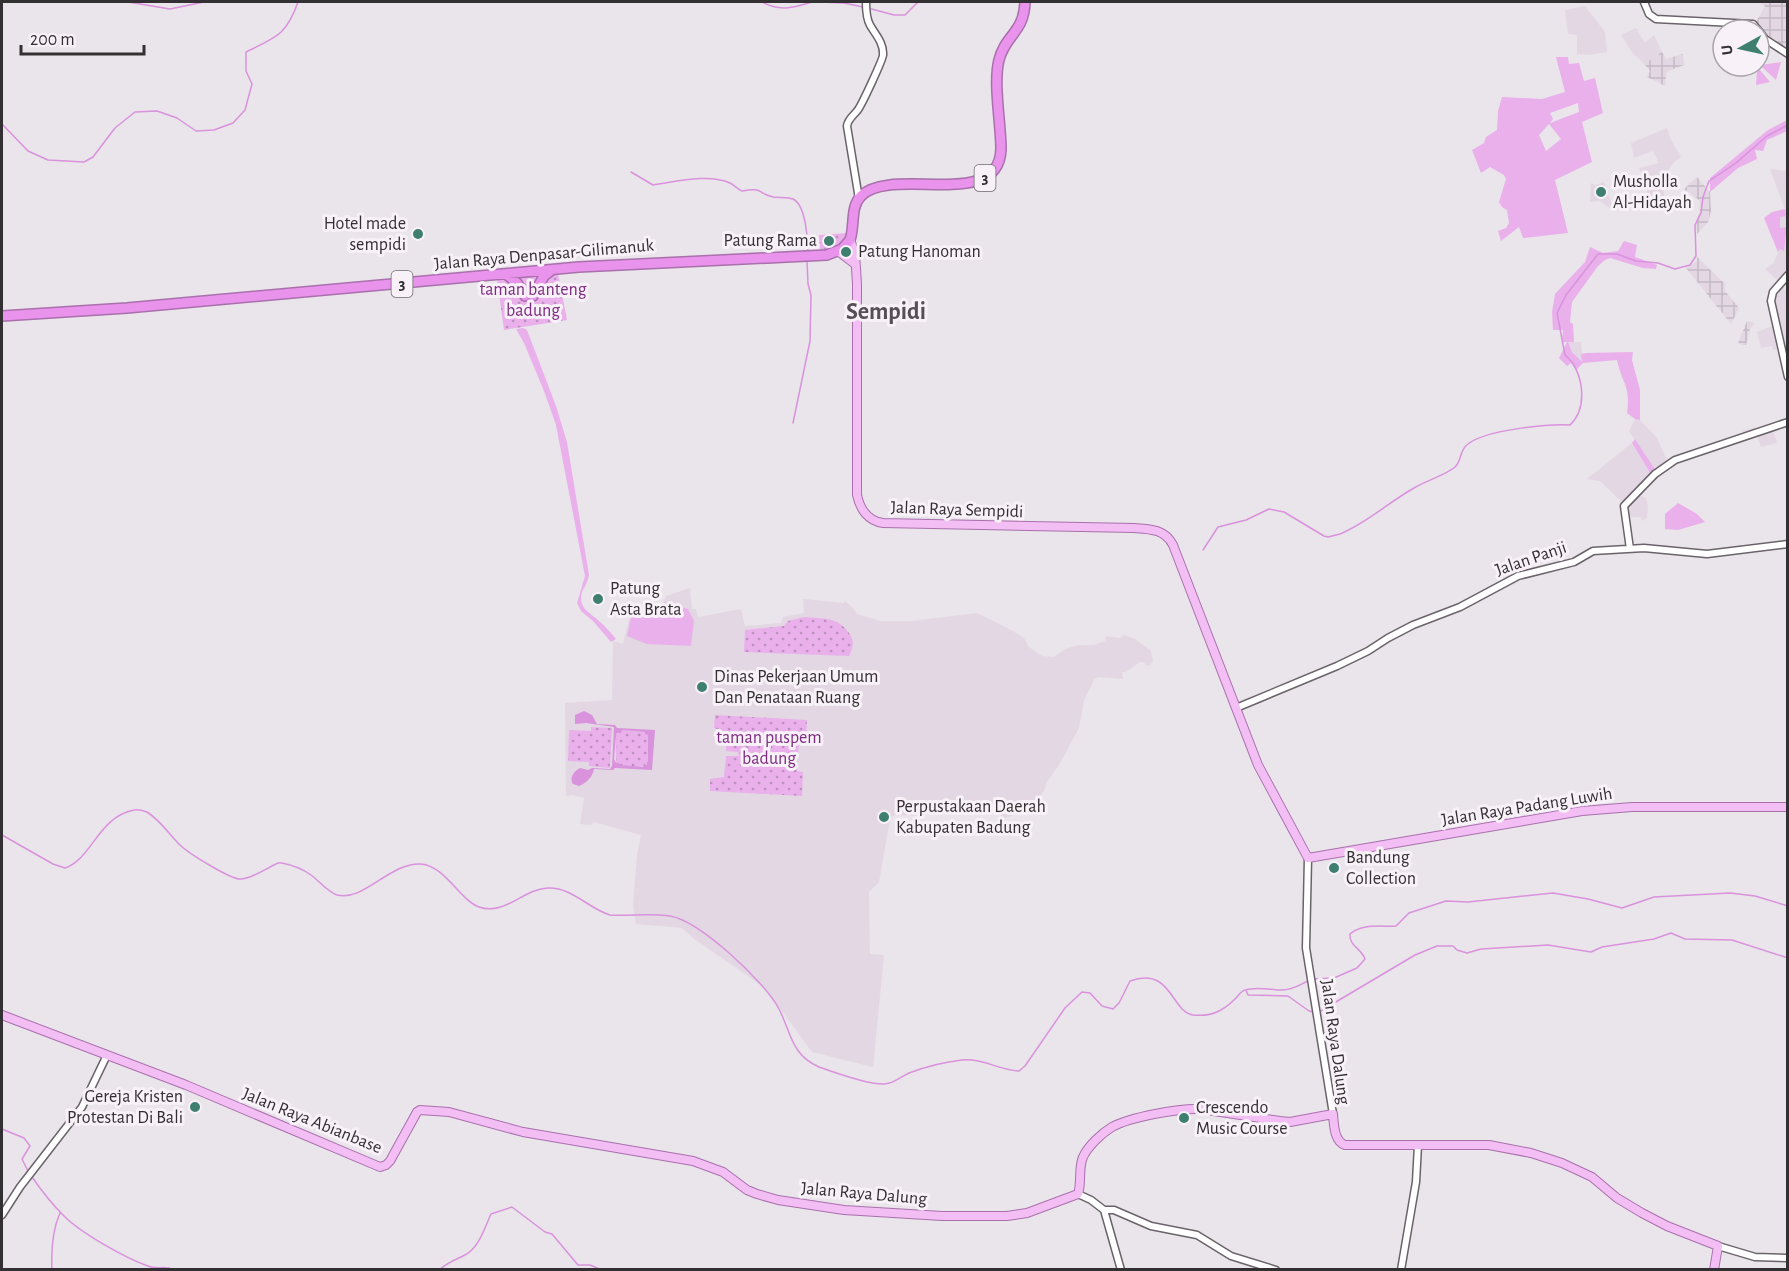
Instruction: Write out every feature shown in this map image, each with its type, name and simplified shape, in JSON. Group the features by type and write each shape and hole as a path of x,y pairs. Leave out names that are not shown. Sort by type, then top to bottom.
{"highway":[{"name":"3","path":"858,199 875,188 974,182 994,170 999,163 1001,149 998,66 1006,45 1022,21 1025,2"},
{"path":"838,251 850,240 858,199"},
{"name":"Jalan Raya Denpasar-Gilimanuk","path":"2,316 127,308 624,263 738,258 781,259 827,255 838,251"},
{"path":"506,274 529,296 544,276 555,269"}],"main road":[{"name":"Jalan Raya Sempidi","path":"850,240 854,249 855,264 857,495 861,507 872,520 896,524 1152,529 1162,532 1170,539 1236,708"},
{"path":"838,251 855,264"},
{"path":"1236,708 1258,765 1308,858"},
{"name":"Jalan Raya Padang Luwih","path":"1308,858 1582,811 1632,807 1788,807"},
{"name":"Jalan Raya Abianbase","path":"2,1015 196,1089 380,1167 386,1166 390,1161 417,1112 428,1109 460,1114 523,1132 693,1161 723,1172 747,1190 762,1196"},
{"name":"Jalan Raya Dalung","path":"762,1196 860,1212 975,1217 1007,1216 1027,1213 1078,1194 1083,1156 1106,1131 1120,1124 1185,1109 1236,1113 1290,1122 1333,1114"},
{"path":"1333,1114 1337,1136 1343,1145 1489,1145 1515,1149 1551,1160 1592,1177 1617,1198 1667,1226 1718,1246 1714,1269"}],"street":[{"path":"858,199 847,126 848,121 859,108 880,66 883,53 867,16 866,2"},
{"path":"1644,2 1649,15 1656,19 1711,22"},
{"path":"1771,42 1788,54"},
{"path":"1788,275 1773,292 1771,301 1788,377"},
{"path":"1630,549 1624,506 1660,469 1675,460 1788,422"},
{"name":"Jalan Panji","path":"1236,708 1337,666 1413,625 1460,607 1518,576 1574,562 1593,551 1659,548 1707,554 1788,544"},
{"name":"Jalan Raya Dalung","path":"1308,858 1305,938 1333,1114"},
{"path":"2,1215 30,1174 82,1107 107,1055"},
{"path":"1401,1269 1416,1182 1418,1145"},
{"path":"1078,1194 1104,1210 1121,1269"},
{"path":"1104,1210 1114,1210 1151,1226 1197,1235 1231,1256 1276,1269"},
{"path":"1718,1246 1755,1257 1788,1258"}],"shaded area":[{"path":"1758,2 1787,2 1787,54 1771,41 1771,18 1758,18 1765,6"},
{"path":"1585,6 1605,32 1607,52 1577,54 1577,35 1568,34 1565,10"},
{"path":"1636,28 1645,43 1654,35 1662,52 1644,64 1632,52 1621,35"},
{"path":"1662,52 1666,59 1683,54 1684,65 1668,71 1665,86 1647,77 1650,71 1644,64"},
{"path":"1667,128 1681,157 1674,162 1664,177 1664,208 1654,211 1639,168 1659,163 1653,151 1634,158 1631,143"},
{"path":"1770,169 1787,171 1787,215"},
{"path":"1697,177 1710,192 1711,211 1708,222 1697,234 1699,200 1684,189"},
{"path":"1604,182 1615,212 1600,201 1590,202 1591,183 1595,185"},
{"path":"1787,215 1787,227 1780,228 1780,217"},
{"path":"1787,234 1787,276 1782,285 1787,293 1787,351 1783,353 1781,349 1773,350 1772,346 1761,348 1757,332 1775,325 1773,296 1777,290 1773,285 1777,280 1765,269 1773,264 1780,249 1784,250"},
{"path":"1697,257 1725,284 1725,291 1739,308 1731,324 1686,268 1697,261"},
{"path":"1747,321 1755,323 1750,329 1746,345 1742,345 1738,343"},
{"path":"1568,342 1581,342 1583,363 1572,352"},
{"path":"1635,419 1640,420 1657,438 1668,463 1656,471 1629,431"},
{"path":"1755,427 1756,432 1744,436 1743,431"},
{"path":"1772,428 1777,443 1761,447 1756,432"},
{"path":"1632,443 1652,476 1636,494 1646,498 1648,506 1647,518 1642,521 1641,517 1627,517 1623,503 1600,481 1587,479"},
{"path":"690,588 692,609 696,609 698,617 741,609 745,626 781,623 783,617 804,613 803,599 844,603 845,601 857,614 880,621 912,621 977,613 1024,638 1029,647 1042,656 1054,657 1065,649 1105,641 1106,636 1120,638 1124,635 1135,639 1151,651 1153,662 1148,666 1140,662 1126,672 1122,672 1123,679 1098,677 1094,680 1084,700 1079,728 1044,791 1028,810 1005,818 993,811 973,812 931,802 925,806 924,816 894,815 890,819 879,882 869,892 870,954 884,955 873,1067 812,1052 765,988 682,928 636,924 633,905 641,835 594,822 591,825 580,824 584,798 566,796 565,703 612,700 613,641 623,644 631,611 647,615 663,602 666,596"},
{"path":"584,711 592,715 597,724 615,725 617,728 655,730 652,770 594,769 591,777 585,783 579,786 573,784 573,775 580,768 610,769 614,727 586,723 575,724 575,715","holes":["622,730 645,732 648,735 646,765 643,767 616,763 614,759 617,733 621,733"]}],"green space":[{"path":"1556,57 1568,57 1569,64 1579,63 1584,81 1595,78 1603,113 1582,122 1592,162 1555,180 1568,233 1523,238 1519,227 1501,241 1498,231 1506,228 1509,223 1507,210 1499,202 1506,179 1504,175 1490,167 1481,173 1472,150 1484,143 1486,137 1497,130 1498,111 1502,97 1542,99 1565,92","holes":["1578,103 1579,112 1550,123 1553,119 1550,113","1549,124 1561,139 1546,151 1539,135"]},
{"path":"1781,62 1776,80 1771,75 1771,63"},
{"path":"1757,78 1767,78 1770,82 1756,85"},
{"path":"1787,120 1787,131 1767,140 1763,151 1755,150 1757,159 1738,168 1710,192 1710,178 1768,130"},
{"path":"1785,209 1787,216 1780,217 1780,228 1787,227 1784,251 1780,249 1778,252 1764,218 1772,212"},
{"path":"848,233 845,241 839,246 824,252 820,249 819,235"},
{"path":"1624,241 1637,245 1635,257 1657,265 1656,269 1643,268 1610,258 1605,260 1572,302 1570,322 1573,324 1574,342 1568,342 1572,352 1582,362 1581,354 1586,353 1633,352 1632,360 1640,390 1640,420 1627,413 1627,390 1617,360 1583,363 1576,370 1571,363 1567,366 1559,358 1567,342 1562,342 1563,330 1553,330 1552,312 1555,294 1585,262 1590,247 1603,253 1618,251"},
{"name":"taman banteng badung","path":"558,273 567,320 504,330 497,279"},
{"path":"516,329 527,330 567,442 589,575 581,602 585,609 616,639 611,642 581,611 577,603 585,576 556,425 524,343"},
{"path":"1635,439 1656,471 1652,476 1632,443"},
{"path":"1678,503 1697,514 1705,522 1678,530 1665,529 1665,514"},
{"path":"665,602 688,609 694,621 691,646 647,644 627,636 632,613 643,616 650,614"},
{"path":"804,617 829,619 840,624 851,636 853,642 849,656 744,652 745,630 784,626 788,621"},
{"name":"taman puspem badung","path":"715,715 807,720 806,742 799,742 797,771 803,772 802,796 710,791 710,779 724,777 726,756 739,756 738,752 726,751 727,732 714,728"},
{"path":"591,727 612,728 610,768 589,766 589,762 568,761 569,730 591,731"},
{"path":"621,730 645,732 649,735 648,762 645,765 633,767 616,763 616,736"}],"waterway":[{"path":"128,2 170,9 204,2"},
{"path":"2,124 28,151 48,160 84,162 93,157 115,128 135,112 157,111 177,118 196,131 214,130 233,123 245,110 252,84 246,71 246,52 279,34 289,22 298,2"},
{"path":"762,2 786,8 812,2"},
{"path":"820,2 863,7"},
{"path":"868,8 894,15 905,15 918,2"},
{"path":"1203,550 1218,527 1246,520 1269,509 1284,512 1324,536 1340,534 1414,488 1451,470 1457,465 1465,446 1476,439 1517,429 1570,425 1576,417 1582,399 1580,379 1576,369 1565,355 1557,313 1566,295 1598,254 1617,254 1636,261 1658,263 1675,269 1690,265 1696,256 1695,225 1701,213 1703,197 1709,181 1736,163 1767,136 1788,125"},
{"path":"631,172 653,185 692,179 712,179 730,183 742,191 757,190 773,197 793,199 801,208 807,232 808,253"},
{"path":"793,423 810,341 811,295 807,261"},
{"path":"2,835 53,864 65,868 82,856 112,821 122,814 139,810 152,815 191,854 240,879 282,863 308,873 334,894 347,896 367,888 399,869 421,864 438,871 472,903 488,909 506,905 539,889 548,888 565,891 610,915 670,916 683,920 698,929 731,954 746,969 772,997 797,1049 810,1062 842,1075 878,1084 891,1083 909,1073 962,1060 977,1061 1019,1071 1025,1066 1065,1008 1082,992 1090,993 1102,1006 1113,1009 1119,1003 1130,981 1144,978 1163,984 1186,1012 1199,1015 1221,1010 1245,990 1259,988 1286,990 1308,981"},
{"path":"1312,979 1334,978 1357,968 1365,959 1351,941 1350,934 1360,928 1396,926 1409,913 1446,901 1468,902 1553,893 1622,908 1654,897 1730,893 1755,896 1788,906"},
{"path":"1319,1012 1415,955 1437,946 1453,946 1467,953 1481,949 1548,945 1591,952 1602,947 1654,939 1671,933 1685,939 1732,940 1788,958"},
{"path":"1246,990 1248,995 1288,996 1314,1012"},
{"path":"2,1129 24,1138 30,1146 22,1159 29,1173"},
{"path":"32,1177 64,1216 92,1237 138,1262 151,1267 174,1270"},
{"path":"439,1270 470,1252 481,1237 491,1214 512,1207 545,1232 552,1234 578,1265 590,1265 602,1270"},
{"path":"52,1270 53,1241 60,1213"}],"place":[{"name":"Musholla Al-Hidayah","path":"1601,192"},
{"name":"Hotel made sempidi","path":"418,234"},
{"name":"Patung Rama","path":"829,241"},
{"name":"Patung Hanoman","path":"846,252"},
{"name":"Patung Asta Brata","path":"598,599"},
{"name":"Dinas Pekerjaan Umum Dan Penataan Ruang","path":"702,687"},
{"name":"Perpustakaan Daerah Kabupaten Badung","path":"884,817"},
{"name":"Bandung Collection","path":"1334,868"},
{"name":"Gereja Kristen Protestan Di Bali","path":"195,1107"},
{"name":"Crescendo Music Course","path":"1184,1118"}],"district":[{"name":"Sempidi","path":"886,312"}]}
